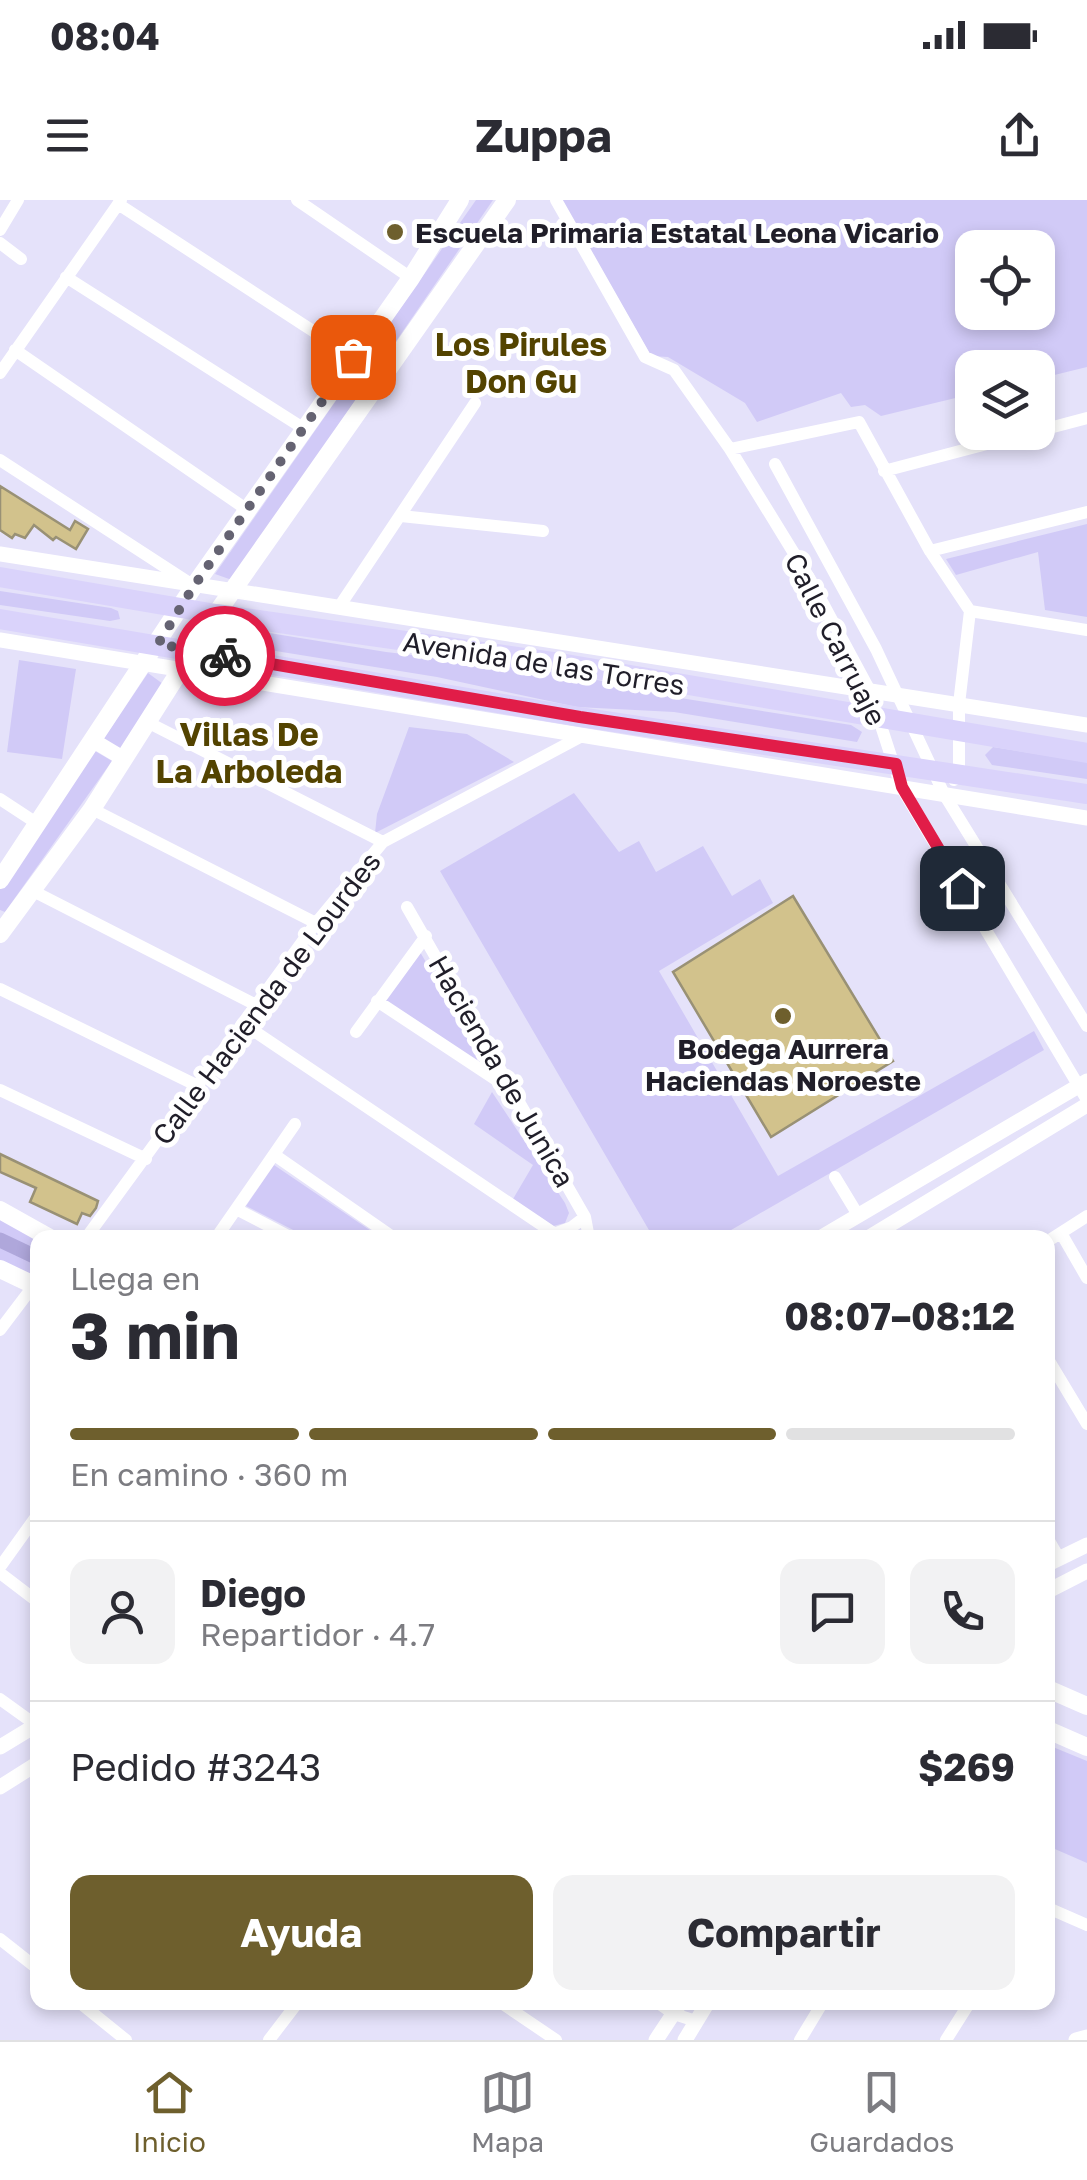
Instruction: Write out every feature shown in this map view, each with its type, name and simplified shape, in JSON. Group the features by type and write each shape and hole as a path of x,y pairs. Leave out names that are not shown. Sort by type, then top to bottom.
{"main road":[{"path":"0,880 246,509 412,278 460,200"},
{"path":"3,923 92,809 216,614 507,200"},
{"name":"Avenida de las Torres","path":"0,577 216,614 560,663 1087,753"},
{"name":"Avenida de las Torres","path":"0,619 187,659 1087,794"},
{"path":"0,1210 36,1230"},
{"path":"0,1269 30,1283"},
{"path":"1055,1692 1087,1706"},
{"path":"1055,1733 1087,1747"}],"street":[{"path":"0,230 18,200"},
{"path":"297,200 412,278"},
{"name":"Calle Carruaje","path":"556,200 645,357 674,370 730,449 811,581 869,690 902,787 1085,1093"},
{"path":"0,373 120,202 353,357"},
{"path":"0,244 21,259"},
{"path":"66,277 303,428"},
{"path":"15,350 246,509"},
{"path":"339,607 475,403"},
{"path":"1055,427 1087,418"},
{"path":"730,449 859,422 930,551 970,611 959,704 958,774 944,794"},
{"path":"884,471 965,450"},
{"path":"0,460 194,586"},
{"name":"Calle Carruaje","path":"775,464 899,695 944,794 1081,1003 1087,1026"},
{"path":"930,551 1087,512"},
{"path":"402,516 543,532"},
{"name":"Avenida de las Torres","path":"0,554 1087,725"},
{"path":"970,611 1087,630"},
{"name":"Avenida de las Torres","path":"0,640 152,653"},
{"name":"Avenida de las Torres","path":"187,659 582,736 1087,818"},
{"path":"149,723 383,842"},
{"name":"Calle Hacienda de Lourdes","path":"92,1230 316,923 383,842 582,736"},
{"path":"94,742 124,759"},
{"path":"0,799 38,824"},
{"path":"92,809 316,923"},
{"path":"31,890 256,1006"},
{"name":"Hacienda de Junica","path":"408,907 586,1217 588,1230"},
{"path":"356,1032 426,936"},
{"path":"0,988 198,1086"},
{"path":"377,1001 515,1093"},
{"path":"245,1024 551,1230"},
{"path":"0,1090 146,1159"},
{"path":"833,1230 1085,1093"},
{"path":"881,1230 1085,1093"},
{"path":"222,1230 295,1124"},
{"path":"276,1156 382,1230"},
{"path":"835,1177 858,1215"},
{"path":"236,1209 277,1230"},
{"path":"1055,1237 1087,1216"},
{"path":"567,1230 586,1217"},
{"path":"1061,1233 1087,1278"},
{"path":"0,1330 30,1293"},
{"path":"1055,1371 1087,1424"},
{"path":"30,1526 0,1570 30,1595"},
{"path":"1055,1560 1087,1545"},
{"path":"1055,1588 1086,1572"},
{"path":"0,1699 30,1720"},
{"path":"0,1748 30,1729"},
{"path":"0,1787 30,1768"},
{"path":"1055,1911 1087,1925"},
{"path":"0,1940 30,1963"},
{"path":"89,2010 126,2040"},
{"path":"270,2040 291,2010"},
{"path":"512,2010 556,2040"},
{"path":"656,2040 676,2010"},
{"path":"680,2010 696,2020"},
{"path":"685,2040 703,2010"},
{"path":"800,2040 818,2010"},
{"path":"946,2040 965,2010"},
{"path":"1076,2040 1087,2037"}],"shaded area":[{"path":"476,200 493,200 232,580 215,574"},
{"path":"562,200 1087,200 1087,367 1055,375 1055,350 955,350 955,398 881,416 865,405 851,407 841,393 757,422 745,403 668,357 651,356"},
{"path":"1087,524 1087,617 1045,610 1038,552 956,575 946,559"},
{"path":"0,591 111,608 118,611 120,619 110,621 0,605"},
{"path":"233,627 386,652 566,673 674,697 851,725 862,732 857,742 674,712 577,707 437,677 232,644 223,637"},
{"path":"19,660 76,669 62,759 7,752"},
{"path":"148,673 163,684 122,749 103,740"},
{"path":"409,727 467,734 514,762 375,833 377,814"},
{"path":"993,747 1087,762 1087,779 992,765 985,755"},
{"path":"95,751 112,761 5,912 0,910 0,888"},
{"path":"574,793 619,852 639,841 656,872 703,846 732,896 760,879 773,903 659,971 778,1176 1034,1031 1044,1050 731,1230 649,1230 440,871"},
{"path":"417,947 479,1051 475,1062 384,1000"},
{"path":"492,1092 565,1203 569,1213 565,1223 553,1226 513,1199 533,1165 474,1124"},
{"path":"274,1165 370,1230 293,1230 246,1206"},
{"path":"0,1210 30,1232 30,1276 0,1260"},
{"path":"1055,1748 1087,1761 1087,1863 1055,1849"}],"building":[{"path":"0,486 70,530 75,521 88,529 76,549 56,537 53,540 34,525 25,538 15,534 12,538 0,530"},
{"name":"Bodega Aurrera Haciendas Noroeste","path":"793,896 893,1061 771,1137 673,972"},
{"path":"0,1154 98,1201 96,1208 90,1216 82,1213 77,1224 30,1202 36,1188 0,1172"}],"waterway":[{"path":"0,1240 30,1254"}],"way so far":[{"path":"225,656 158,644 246,509 353,357"}],"place":[{"name":"Escuela Primaria Estatal Leona Vicario","path":"395,232"},
{"name":"Bodega Aurrera Haciendas Noroeste","path":"783,1016"}],"district":[{"name":"Los Pirules Don Gu","path":"521,362"},
{"name":"Villas De La Arboleda","path":"249,752"}],"route":[{"path":"225,656 580,717 896,764 902,787 962,888"}]}
